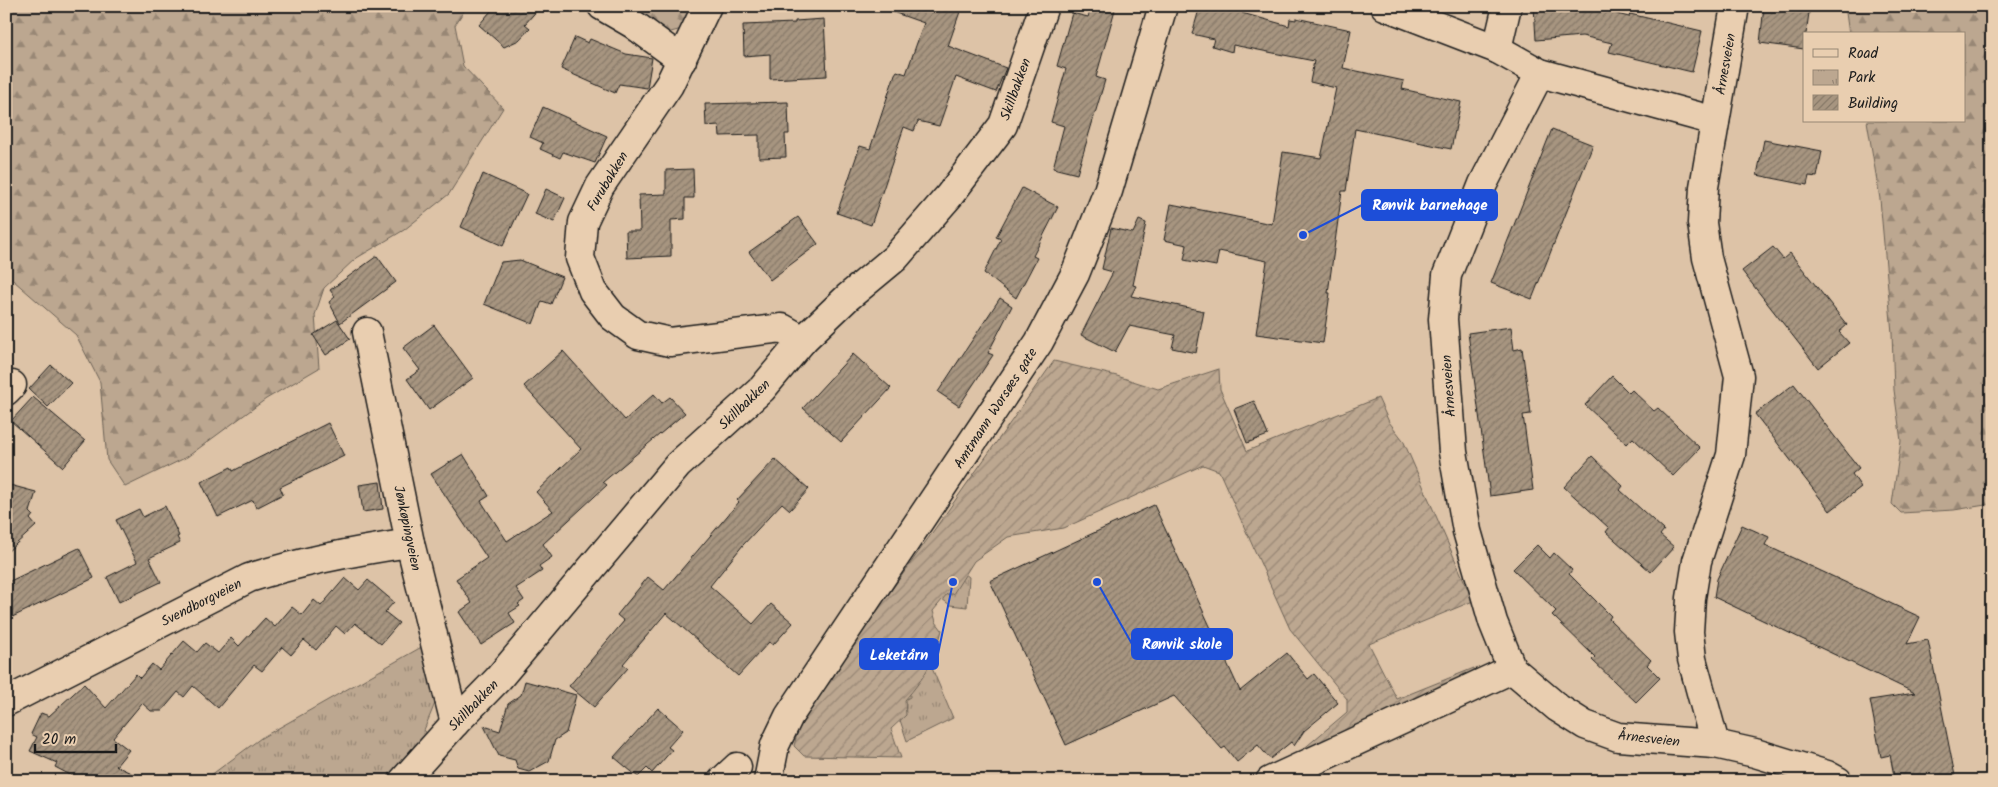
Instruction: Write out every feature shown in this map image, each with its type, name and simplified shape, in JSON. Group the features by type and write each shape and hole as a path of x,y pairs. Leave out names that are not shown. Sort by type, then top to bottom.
{"street":[{"path":"602,6 633,24 682,60"},
{"name":"Furubakken","path":"707,6 669,85 600,186 582,222 580,258 593,292 613,317 638,335 670,342 782,328 804,340"},
{"name":"Skillbakken","path":"403,781 455,723 498,680 678,465 762,389 804,340 848,297 895,258 949,196 1003,125 1044,6"},
{"name":"Amtmann Worsøes gate","path":"768,781 775,745 789,716 1039,342 1075,274 1108,191 1163,6"},
{"path":"1385,6 1497,49 1540,72 1715,121"},
{"path":"1497,49 1507,6"},
{"name":"Årnesveien","path":"1715,744 1694,668 1689,632 1691,598 1697,561 1730,455 1739,376 1709,267 1702,223 1704,187 1735,6"},
{"name":"Årnesveien","path":"1540,72 1483,184 1447,275 1443,319 1453,452 1467,531 1493,622 1512,669 1558,708 1585,725 1618,737 1715,744 1754,753 1827,775 1838,781"},
{"name":"Jønkøpingveien","path":"367,332 410,542 455,723"},
{"name":"Svendborgveien","path":"6,702 249,578 291,564 336,554 410,542"},
{"path":"1270,781 1512,669"}],"green space":[{"path":"6,6 467,6 455,25 463,66 503,108 449,194 404,230 355,259 324,288 315,315 319,368 266,399 187,457 125,487 107,460 100,382 76,335 6,274"},
{"path":"623,6 692,6 682,29 667,33"},
{"path":"1845,6 1992,6 1992,222 1988,244 1992,295 1992,504 1954,510 1901,513 1892,504 1901,441 1894,390 1892,333 1880,199 1867,122 1966,122 1966,32 1849,32"},
{"path":"1054,361 1117,376 1158,389 1219,369 1220,389 1247,451 1378,398 1389,422 1403,440 1473,601 1369,644 1397,699 1474,668 1475,679 1288,762 1347,712 1347,699 1290,629 1219,471 1203,465 1064,528 1008,537 974,561 953,594 947,594 933,611 936,622 942,630 936,650 924,676 905,700 906,715 891,729 901,758 804,756 794,746 798,730 839,664"},
{"path":"956,567 969,577 967,607 950,605 942,599"},
{"path":"425,645 438,696 424,730 436,744 398,781 203,781 261,738"},
{"path":"929,661 953,718 907,741 895,705 910,697 908,669"}],"building":[{"path":"495,6 541,6 525,24 530,28 519,40 504,47 479,25"},
{"path":"884,6 962,6 948,46 1006,68 996,92 956,77 939,126 918,121 914,131 904,127 871,225 837,213 860,146 870,149 895,74 897,71 906,74 924,23 884,9"},
{"path":"1092,6 1116,6 1096,77 1105,80 1077,174 1053,168 1064,126 1051,122 1066,69 1057,66 1072,13 1088,17"},
{"path":"1200,6 1244,6 1242,13 1289,26 1290,19 1296,20 1296,18 1351,30 1343,68 1404,81 1402,89 1461,102 1451,149 1355,129 1346,191 1342,191 1323,343 1256,334 1267,261 1219,251 1216,266 1184,260 1187,245 1164,240 1171,204 1272,224 1283,152 1321,158 1336,88 1310,82 1314,61 1233,45 1232,52 1212,46 1214,39 1192,34"},
{"path":"1534,6 1585,6 1629,17 1630,14 1702,31 1692,72 1609,52 1612,43 1582,36 1536,40"},
{"path":"1764,6 1810,6 1806,32 1803,32 1803,49 1760,43"},
{"path":"824,19 827,76 770,79 770,54 744,56 743,25 795,23 795,21"},
{"path":"575,37 588,43 590,39 626,54 652,58 647,88 619,84 615,93 561,69"},
{"path":"788,102 789,134 785,134 786,157 759,158 759,135 720,136 719,125 706,126 705,104"},
{"path":"543,107 607,136 595,163 563,152 560,158 540,149 543,143 530,137"},
{"path":"1552,129 1593,145 1532,299 1491,283"},
{"path":"1764,140 1822,151 1817,177 1809,176 1807,185 1757,175"},
{"path":"693,169 694,198 685,198 685,219 671,220 671,256 627,258 626,231 640,231 639,195 666,194 666,170"},
{"path":"483,174 527,194 503,246 461,227"},
{"path":"1022,188 1058,207 1033,256 1037,258 1016,298 984,273 1001,239 996,237"},
{"path":"546,189 565,198 554,222 535,214"},
{"path":"798,217 818,244 770,280 749,252"},
{"path":"1139,220 1146,223 1133,285 1136,286 1131,296 1204,311 1196,353 1172,348 1175,335 1129,326 1115,352 1081,335 1113,272 1102,269 1111,228 1133,233"},
{"path":"1773,247 1783,259 1790,253 1847,325 1839,332 1849,343 1818,368 1742,271"},
{"path":"377,256 396,282 340,323 329,302 335,297 330,290"},
{"path":"520,260 562,277 551,304 542,301 533,324 484,304 501,262"},
{"path":"1000,298 1012,306 988,353 993,355 959,406 938,392"},
{"path":"337,320 350,339 326,355 313,335"},
{"path":"434,325 473,378 429,410 407,379 420,370 403,348"},
{"path":"1511,327 1514,350 1522,348 1531,414 1523,415 1533,490 1490,496 1468,333"},
{"path":"563,351 625,420 654,394 662,403 670,397 685,413 603,482 607,485 543,544 552,557 539,566 542,571 516,588 524,600 518,604 520,606 509,613 515,623 481,645 459,612 472,603 456,579 487,558 431,474 463,454 489,496 481,501 507,541 553,511 536,492 581,449 524,386"},
{"path":"853,354 891,388 841,442 803,408"},
{"path":"51,365 71,383 48,407 29,389"},
{"path":"1612,376 1629,393 1632,390 1654,411 1658,408 1700,448 1673,476 1633,438 1627,444 1585,405"},
{"path":"1794,384 1859,468 1852,474 1861,487 1830,511 1755,414"},
{"path":"33,397 85,441 63,467 11,421"},
{"path":"1254,401 1268,435 1247,443 1234,409"},
{"path":"328,423 344,456 280,487 283,494 256,508 253,500 218,517 201,482 231,467 233,471"},
{"path":"1592,456 1623,486 1620,490 1664,530 1660,535 1674,547 1651,572 1606,532 1609,528 1564,487"},
{"path":"775,459 809,489 790,510 782,503 743,545 710,586 753,624 771,604 793,623 773,645 769,642 738,676 666,613 623,664 628,668 594,707 569,686 624,621 617,615 648,577 664,590 739,502 737,500"},
{"path":"380,482 383,509 363,512 359,485"},
{"path":"6,484 36,492 30,512 33,515 30,519 36,526 6,553"},
{"path":"1154,505 1240,691 1287,653 1308,679 1314,674 1338,703 1304,731 1294,746 1291,742 1270,759 1258,745 1237,762 1225,747 1222,749 1174,696 1066,745 990,581"},
{"path":"165,506 179,536 177,537 180,543 149,558 161,582 119,602 107,577 137,562 116,520 139,509 143,517"},
{"path":"1742,525 1769,537 1765,545 1920,617 1907,644 1928,640 1956,781 1895,781 1890,755 1881,757 1870,700 1915,693 1714,597 1717,579"},
{"path":"1537,545 1550,558 1554,553 1572,570 1569,574 1611,616 1609,619 1651,660 1647,665 1660,678 1636,702 1592,660 1595,657 1552,615 1556,611 1513,569"},
{"path":"79,548 94,578 6,620 6,583"},
{"path":"345,578 359,590 368,580 394,602 385,612 399,623 381,644 355,623 345,634 336,626 316,650 304,640 291,655 282,647 262,671 254,665 218,708 193,686 184,697 178,692 162,711 151,711 142,703 113,738 129,750 116,766 148,781 95,781 82,775 80,780 55,767 57,763 30,751 37,737 31,734 41,713 49,716 84,684 106,708 136,674 140,678 152,664 159,670 184,641 197,652 205,643 218,653 231,638 239,646 265,618 275,627 292,607 302,615 314,600 321,606"},
{"path":"525,681 576,695 566,733 555,740 549,761 529,772 518,769 515,760 499,756 484,726 500,731 508,704 521,695"},
{"path":"658,708 683,730 668,747 672,750 652,773 647,768 638,777 614,757"}],"place":[{"name":"Rønvik barnehage","path":"1303,235"},
{"name":"Leketårn","path":"953,582"},
{"name":"Rønvik skole","path":"1097,582"}]}
